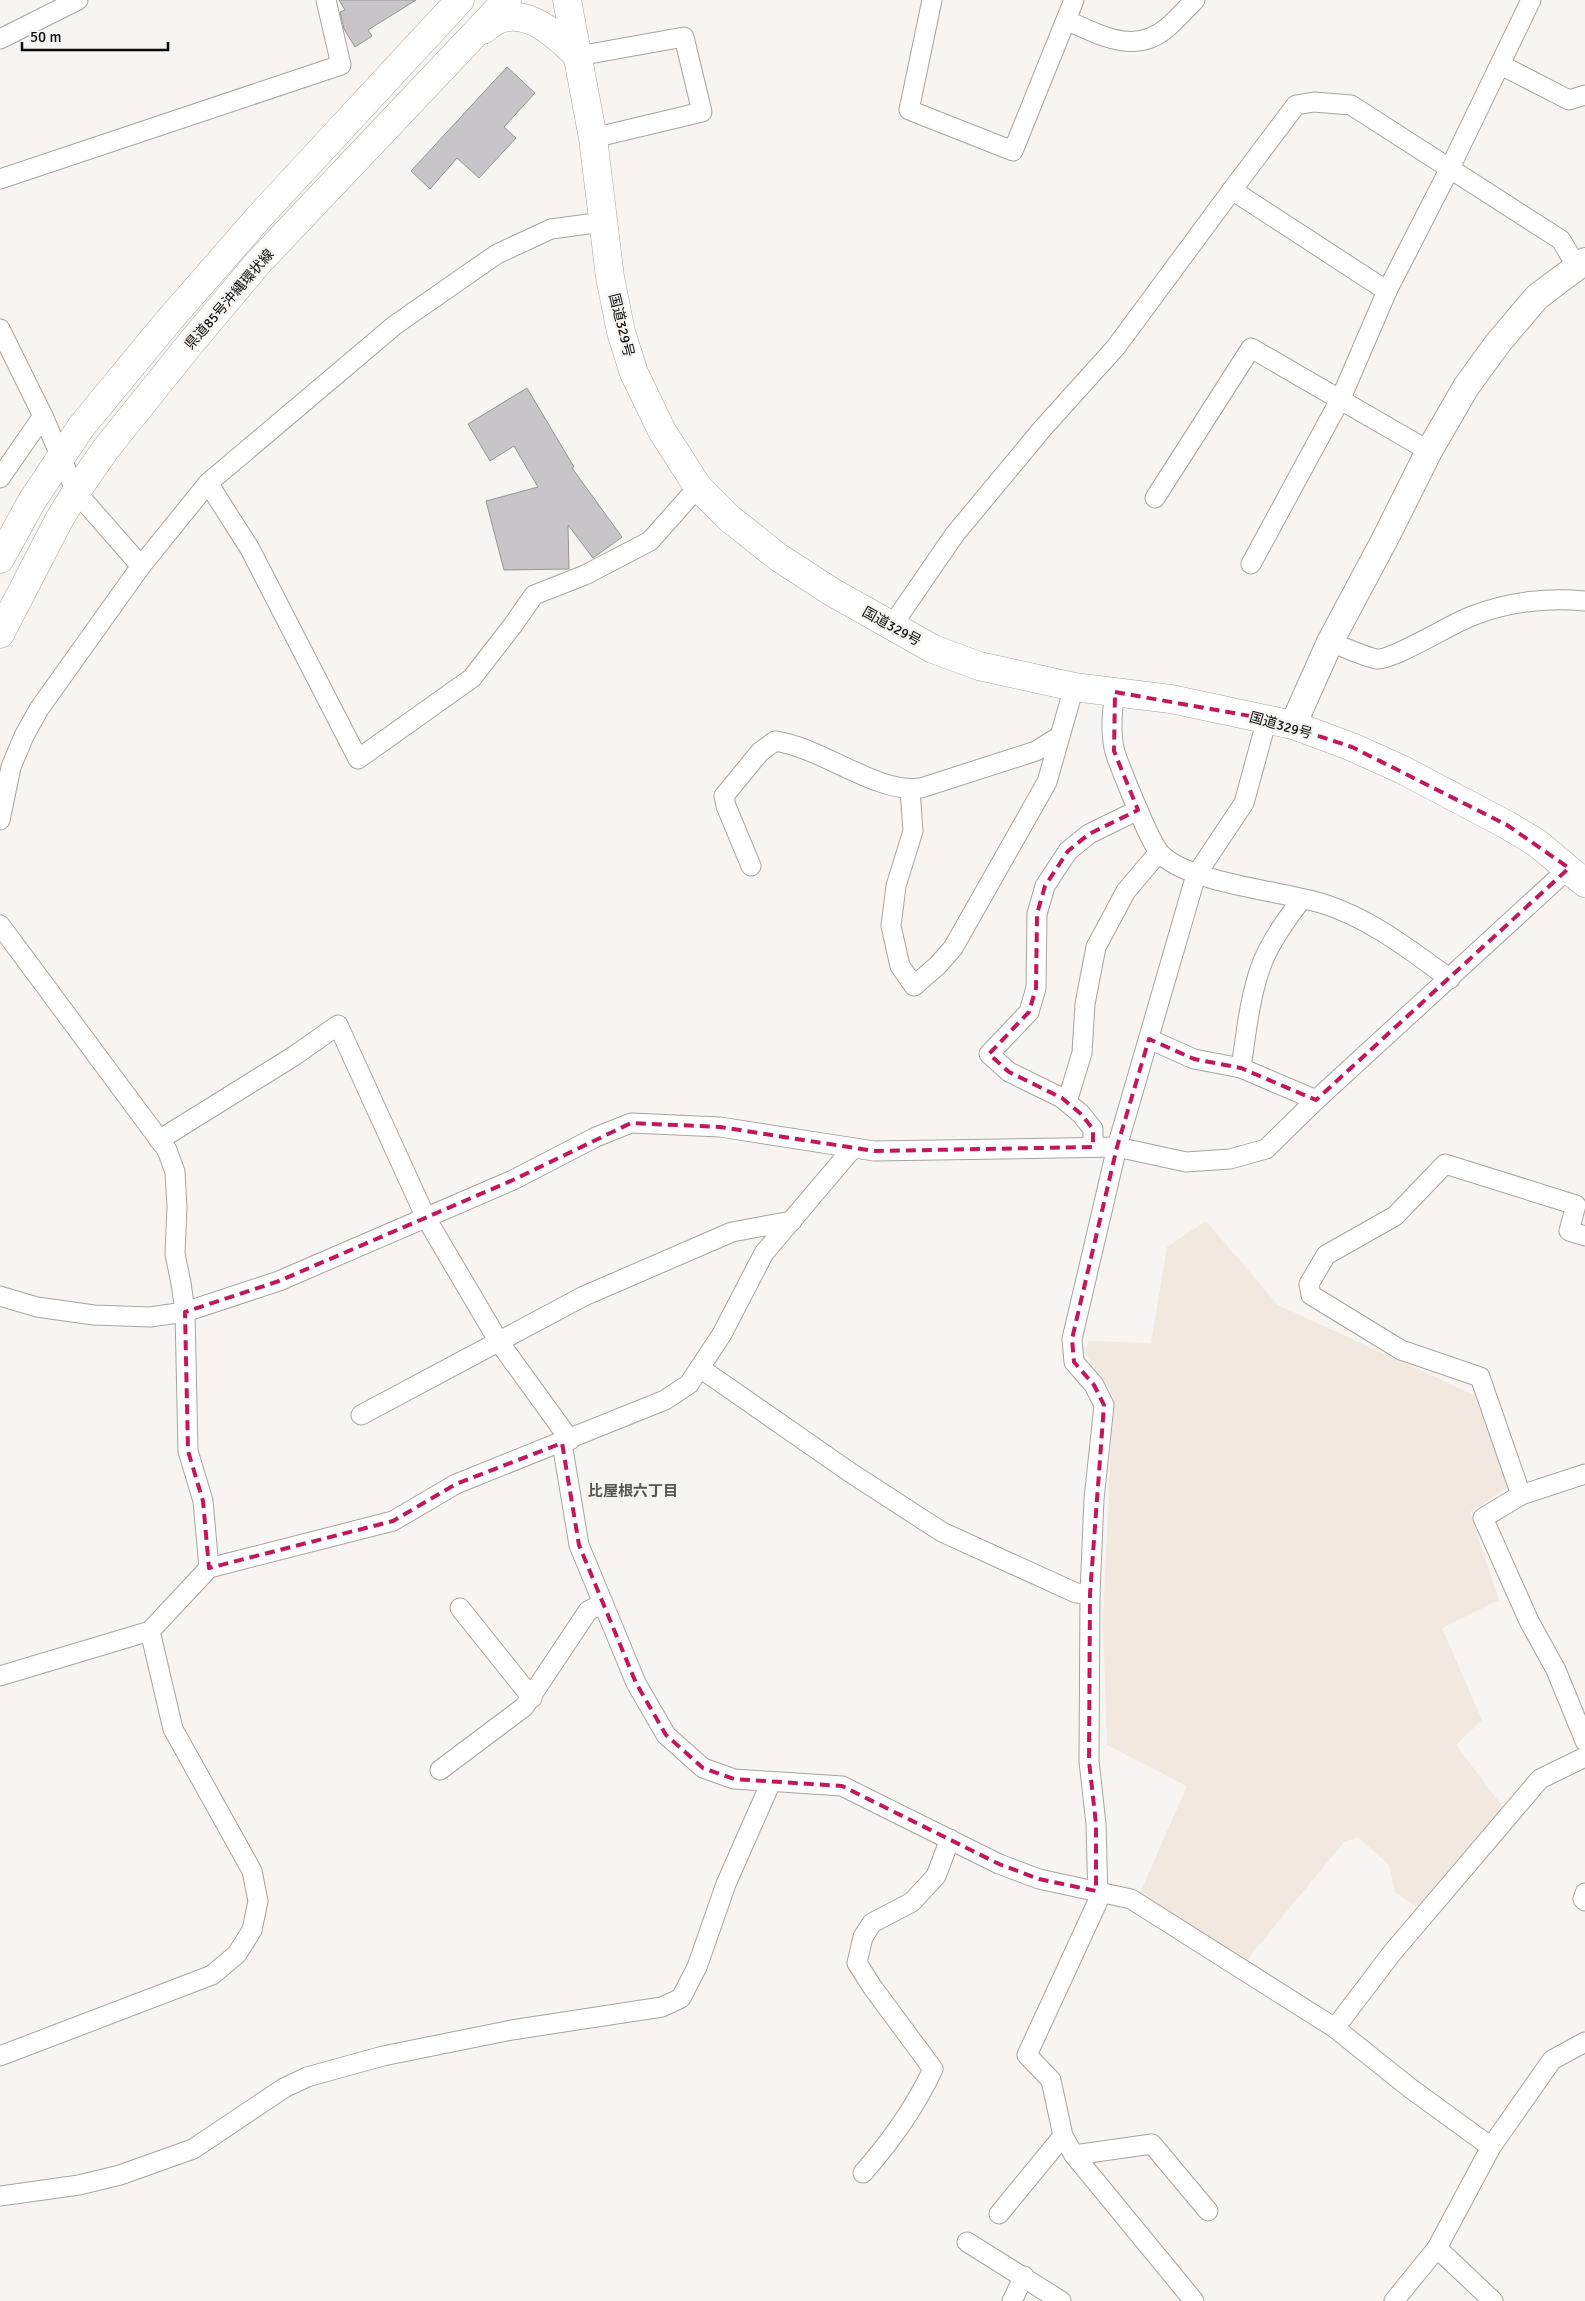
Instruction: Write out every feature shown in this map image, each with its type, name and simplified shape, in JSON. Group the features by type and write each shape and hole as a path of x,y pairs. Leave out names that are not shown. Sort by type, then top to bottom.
{"main road":[{"path":"0,559 32,501 81,427 165,324 260,216 460,0"},
{"name":"県道85号沖縄環状線","path":"0,634 59,520 105,450 257,264 507,0"},
{"name":"国道329号","path":"567,0 593,138 615,307 634,373 662,431 698,487 729,518 778,557 891,627 933,649 979,666 1074,687 1171,699 1280,722 1352,747 1403,770 1537,843 1577,875"},
{"path":"475,35 500,19 530,20 562,40 578,56"}],"street":[{"path":"0,40 78,0"},
{"path":"0,179 341,65 326,0"},
{"path":"932,0 909,110 1013,151 1074,0"},
{"path":"1066,20 1112,39 1128,43 1151,37 1166,29 1195,0"},
{"path":"1251,564 1341,398 1387,291 1501,65 1530,0"},
{"path":"578,56 684,38 702,112 593,138"},
{"path":"1501,65 1570,100 1585,95"},
{"path":"891,627 955,534 1043,428 1116,348 1296,105 1314,102 1351,105 1449,170 1562,240 1581,264 1537,297 1498,343 1466,387 1429,450 1385,539 1330,642 1280,722 1244,802 1196,875 1118,1147 1072,1339 1074,1362 1094,1386 1104,1405 1094,1499 1090,1594 1089,1761 1096,1824 1096,1891 1098,1901 1026,2055 1051,2080 1063,2136 1074,2155 1194,2301"},
{"path":"1232,190 1387,291"},
{"path":"0,820 11,767 32,723 141,566 208,483 395,325 497,254 551,229 603,222"},
{"path":"0,329 44,416 76,492 141,566"},
{"path":"1154,498 1250,348 1341,398 1429,450"},
{"path":"0,478 44,416"},
{"path":"208,483 250,548 358,759 472,678 534,595 585,576 650,541 698,487"},
{"path":"1330,642 1378,659 1396,653 1471,616 1507,605 1562,599 1585,601"},
{"path":"910,790 913,831 896,886 891,926 900,966 914,986 938,966 961,934 1047,782 1074,687"},
{"path":"1115,692 1112,713 1114,751 1138,810 1159,852 1174,865 1196,875 1324,904 1364,920 1396,939 1450,979"},
{"path":"751,866 726,806 724,796 760,752 775,741 789,743 829,759 892,788 910,790 1036,751 1060,736"},
{"path":"1093,1147 1093,1129 1081,1114 1067,1102 1010,1072 989,1054 1029,1012 1036,988 1037,914 1045,886 1068,851 1089,834 1138,810"},
{"path":"1067,1102 1082,1053 1085,1004 1096,947 1126,891 1159,852"},
{"path":"0,1296 37,1307 94,1315 150,1317 185,1312 279,1281 514,1180 596,1137 631,1122 720,1127 874,1151 1118,1147 1186,1162 1230,1159 1266,1149 1316,1100 1450,979 1577,875"},
{"path":"1241,1068 1249,1011 1260,967 1302,899"},
{"path":"0,925 167,1150 175,1172 177,1207 175,1254 182,1283 185,1312 188,1451 203,1501 209,1568"},
{"path":"159,1140 294,1056 338,1025 426,1218 499,1342 566,1442 579,1545 636,1683 666,1735 703,1768 734,1779 842,1786 999,1864 1039,1879 1131,1899 1335,2028 1410,2088 1491,2147"},
{"path":"1149,1039 1194,1059 1241,1068 1316,1100"},
{"path":"0,1676 150,1631 209,1568 393,1521 456,1484 566,1442 665,1400 689,1384 722,1334 764,1253 853,1148"},
{"path":"1521,1495 1480,1377 1401,1350 1311,1295 1309,1284 1326,1256 1395,1216 1445,1164 1576,1205 1569,1231 1585,1236"},
{"path":"361,1416 584,1296 732,1232 792,1220"},
{"path":"700,1368 851,1473 942,1532 1076,1593 1090,1594"},
{"path":"1585,1474 1521,1495 1483,1518 1529,1621 1556,1670 1585,1741"},
{"path":"440,1770 524,1707 532,1698 588,1611 603,1602"},
{"path":"460,1608 532,1698"},
{"path":"0,2056 212,1975 238,1954 252,1930 258,1901 252,1871 172,1729 150,1631"},
{"path":"1335,2028 1392,1953 1540,1779 1585,1757"},
{"path":"0,2196 79,2185 120,2175 193,2149 284,2088 307,2077 383,2056 512,2030 662,2007 681,1998 697,1967 726,1884 771,1782"},
{"path":"863,2173 891,2142 920,2098 933,2069 873,1988 857,1962 863,1937 872,1923 912,1902 936,1876 950,1839"},
{"path":"1585,1893 1583,1899 1585,1902"},
{"path":"1394,2301 1436,2248 1491,2147 1552,2060 1585,2042"},
{"path":"999,2214 1063,2136"},
{"path":"1074,2155 1152,2144 1208,2211"},
{"path":"968,2242 1061,2301"},
{"path":"1436,2248 1493,2301"},
{"path":"1012,2301 1024,2276"}],"highlighted area":[{"path":"1115,692 1267,719 1352,747 1507,825 1569,868 1316,1100 1241,1068 1194,1059 1149,1039 1117,1147 1072,1339 1074,1362 1094,1385 1104,1405 1090,1594 1089,1761 1096,1824 1096,1891 1039,1879 999,1864 842,1786 734,1779 703,1768 666,1735 636,1683 579,1545 562,1443 456,1484 393,1521 209,1568 203,1501 188,1451 185,1312 279,1281 513,1180 631,1123 720,1127 874,1151 1093,1147 1093,1129 1081,1114 1062,1098 1009,1072 989,1054 1029,1012 1036,988 1037,914 1045,886 1068,851 1089,834 1138,810 1114,751"}],"shaded area":[{"path":"1206,1221 1278,1305 1474,1395 1508,1487 1470,1512 1499,1600 1442,1628 1482,1720 1456,1745 1503,1807 1419,1909 1395,1892 1389,1865 1358,1837 1344,1842 1246,1961 1140,1893 1187,1786 1107,1745 1103,1622 1113,1395 1085,1353 1089,1341 1151,1343 1167,1247"}],"building":[{"path":"339,0 416,0 368,30 372,36 355,47 344,29 340,12 345,10"},
{"path":"507,67 535,93 504,127 516,138 479,178 457,158 430,189 411,171"},
{"path":"527,388 574,467 572,468 622,537 593,558 568,525 569,569 504,570 486,501 538,487 514,446 490,461 468,424"}],"district":[{"name":"比屋根六丁目","path":"633,1491"}]}
